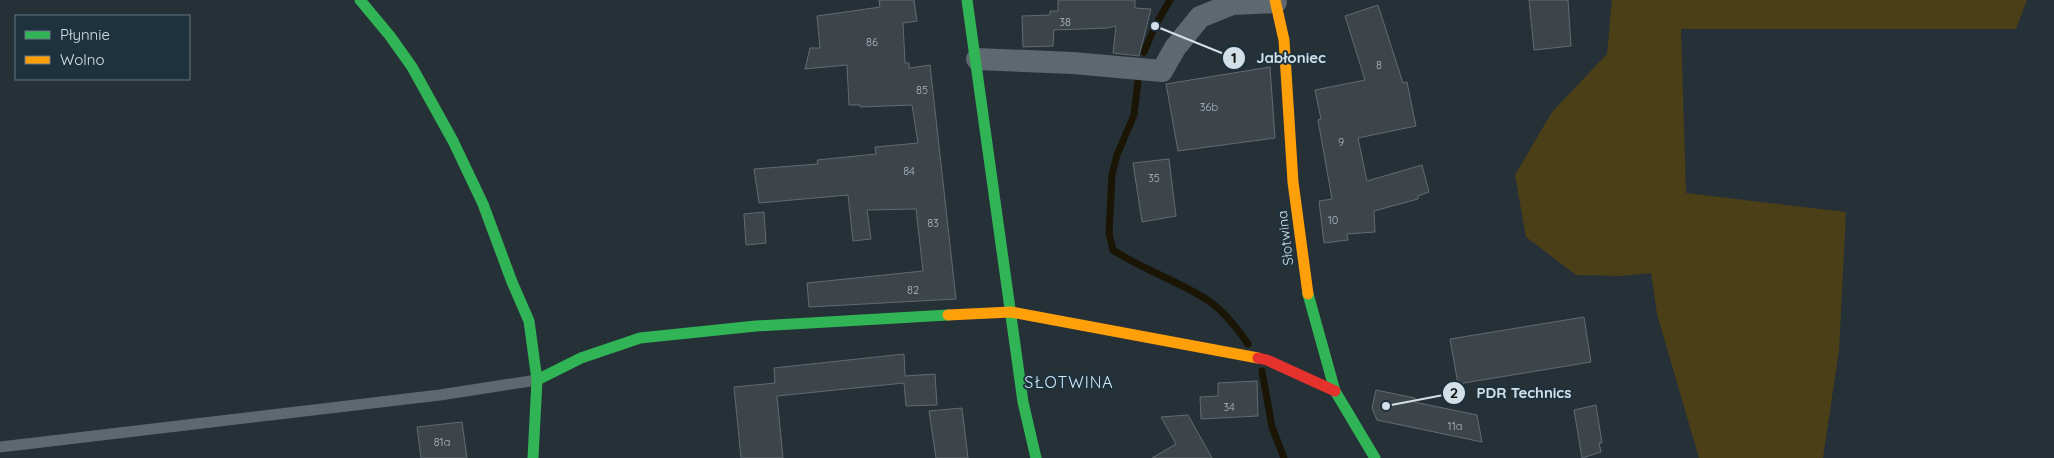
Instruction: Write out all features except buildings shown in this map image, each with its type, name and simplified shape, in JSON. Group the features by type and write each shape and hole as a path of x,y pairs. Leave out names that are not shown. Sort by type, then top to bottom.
{"street":[{"path":"360,0 390,36 412,67 453,141 483,204 512,282 529,321 537,380 533,458"},
{"path":"967,0 977,59 1023,402 1036,458"},
{"path":"977,59 1073,63 1162,71 1175,48 1200,17 1232,4 1276,1"},
{"name":"Słotwina","path":"1276,1 1284,40 1293,182 1306,287 1335,391 1376,458"},
{"path":"537,380 581,358 640,338 756,326 1011,312 1267,360 1335,391"}],"lane":[{"path":"0,447 430,396 537,380"}],"shaded area":[{"path":"1612,0 2027,0 2016,29 1681,29 1686,193 1846,212 1839,350 1823,458 1699,458 1657,314 1651,273 1621,276 1576,275 1526,237 1515,175 1552,112 1607,54"}],"waterway":[{"path":"1144,52 1155,26 1170,0"},
{"path":"1138,81 1134,115 1117,155 1112,175 1109,233 1113,250 1136,264 1186,287 1209,301 1240,332 1248,344"},
{"path":"1262,371 1272,427 1284,458"}],"traffic: fast":[{"path":"360,0 390,36 412,67 453,141 483,204 512,282 529,321 537,380 533,458"},
{"path":"967,0 1023,402 1036,458"},
{"path":"1308,294 1335,391 1375,458"},
{"path":"537,380 581,358 640,338 756,326 948,315"}],"traffic: slow":[{"path":"1275,0 1284,40 1293,182 1308,294"},
{"path":"948,315 1011,312 1258,358"}],"traffic: jam":[{"path":"1258,358 1267,360 1335,391"}],"place":[{"name":"Jabłoniec","path":"1155,26"},
{"name":"PDR Technics","path":"1386,406"}],"district":[{"name":"SŁOTWINA","path":"1069,382"}]}
